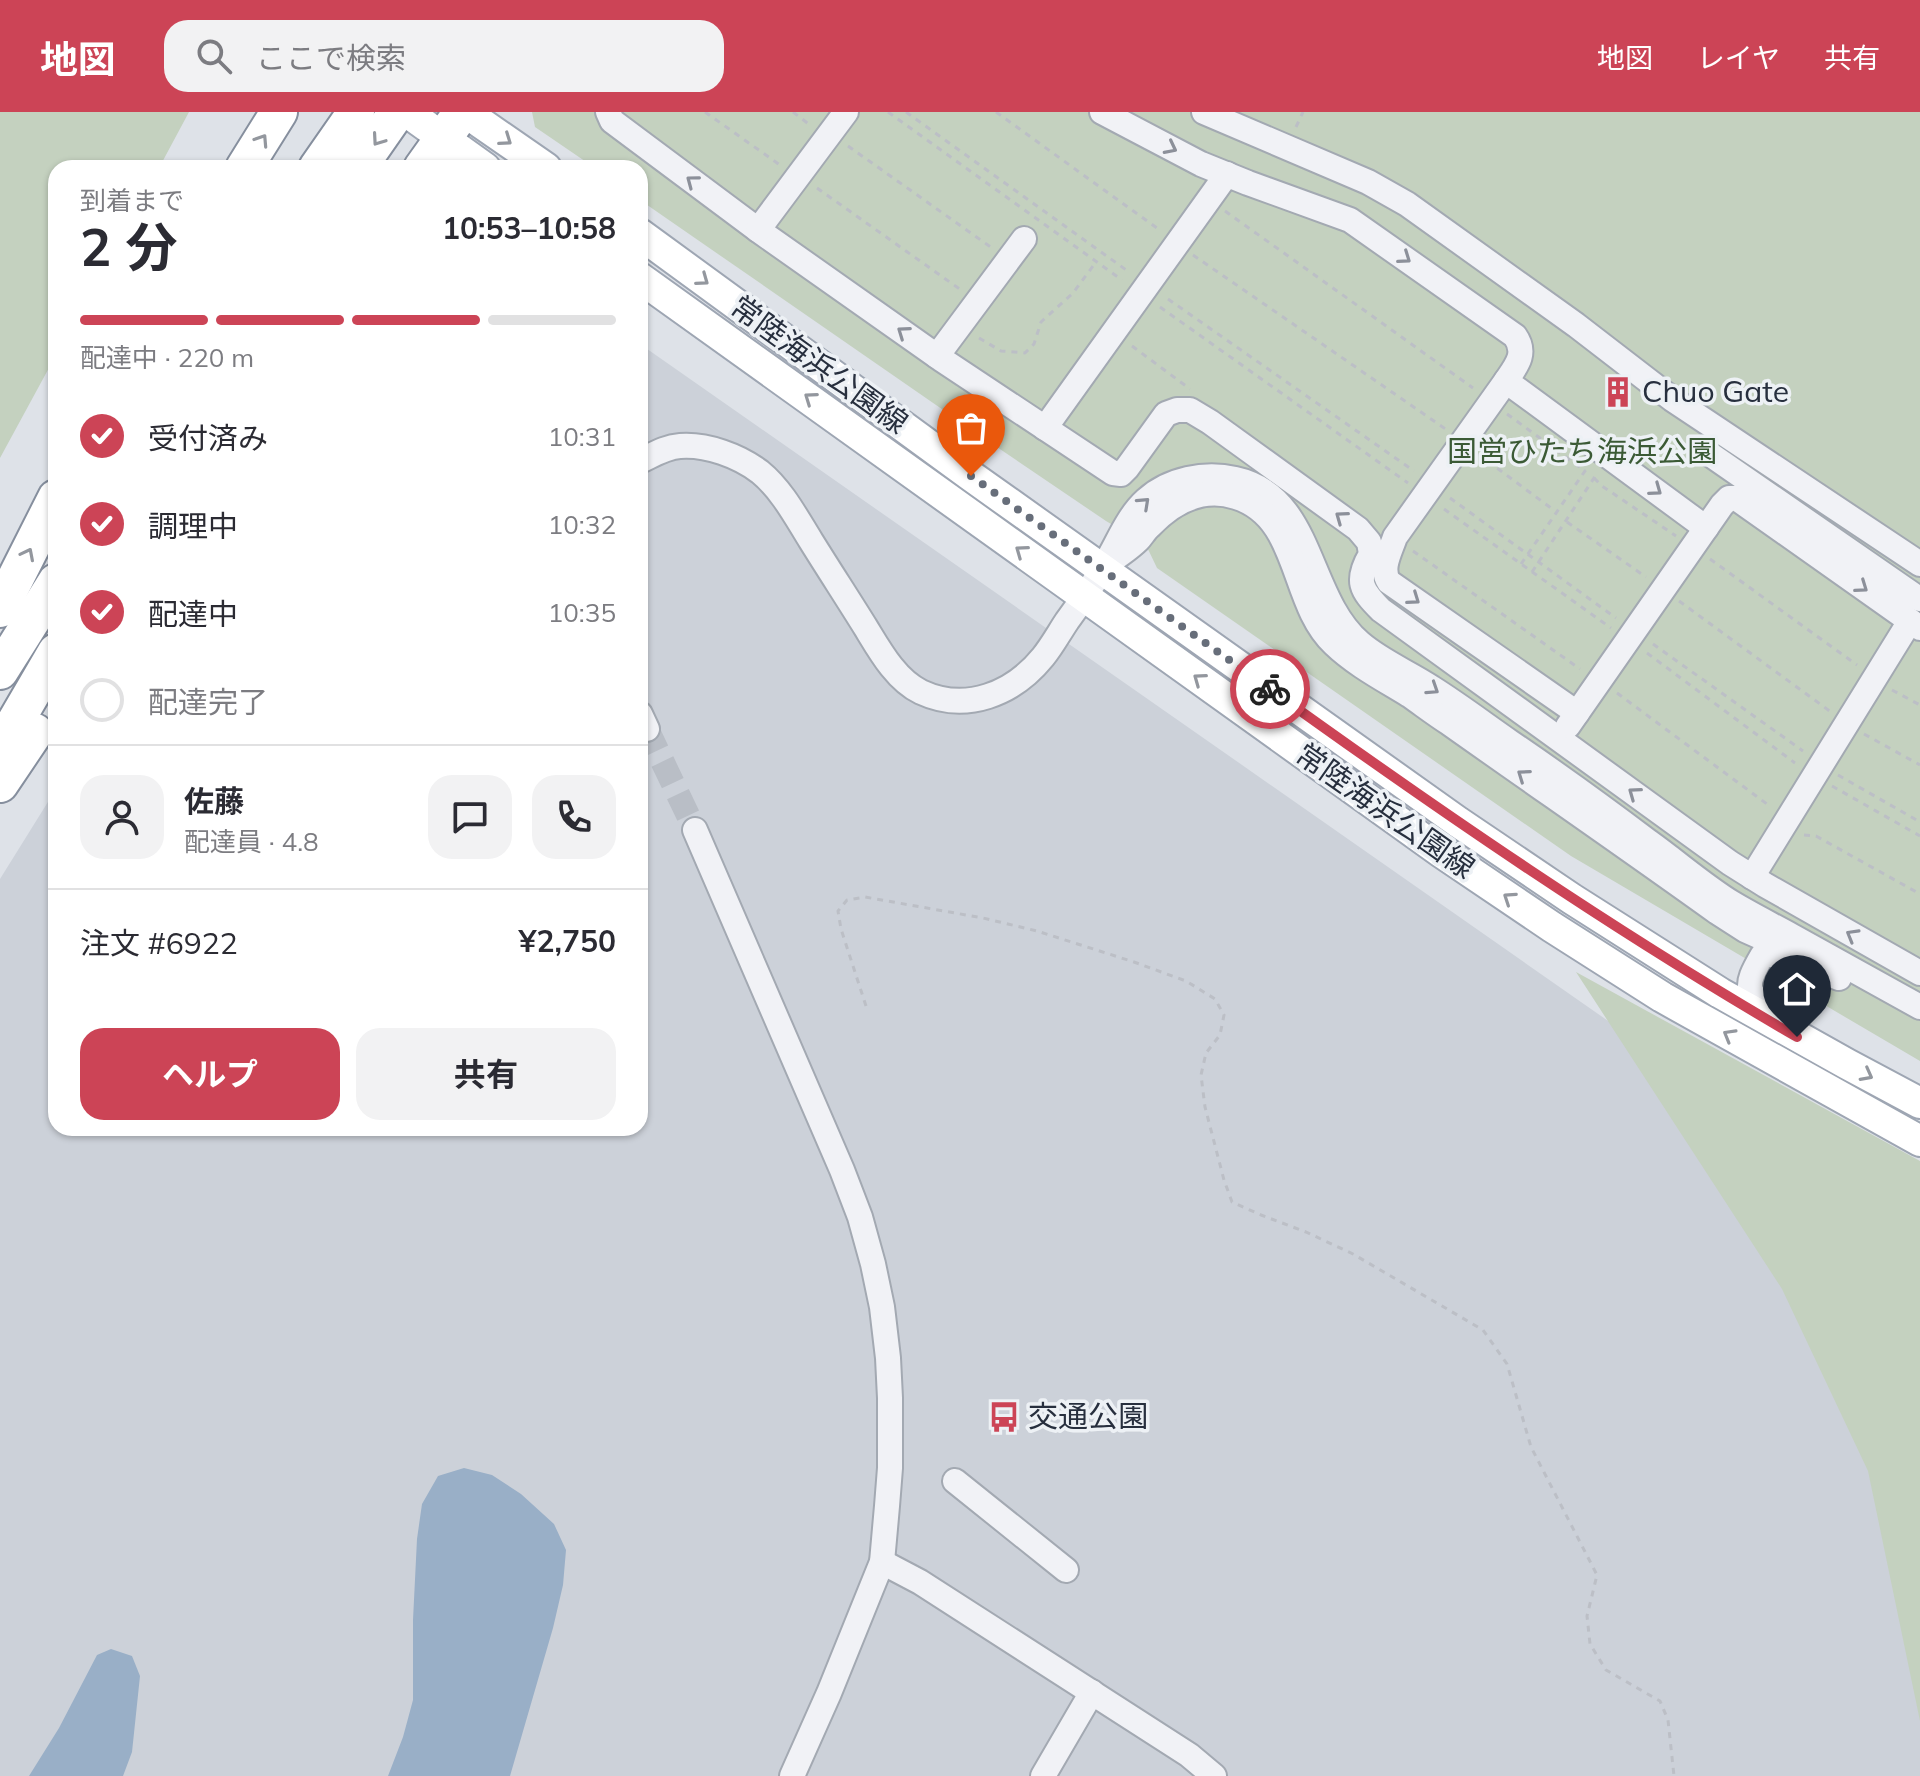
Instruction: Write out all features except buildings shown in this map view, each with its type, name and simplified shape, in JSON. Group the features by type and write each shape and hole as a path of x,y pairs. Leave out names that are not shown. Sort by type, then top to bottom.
{"highway":[{"path":"249,160 279,112"},
{"path":"323,160 356,112"},
{"path":"370,160 433,119"},
{"path":"424,160 433,119"},
{"path":"0,609 48,514"},
{"path":"0,671 48,595"},
{"path":"0,748 48,666"},
{"path":"0,784 48,713"}],"main road":[{"path":"433,119 477,160"},
{"path":"433,119 528,160"},
{"name":"常陸海浜公園線","path":"648,240 971,476 1458,822 1677,966 1797,1037 1920,1103"},
{"name":"常陸海浜公園線","path":"648,284 1441,852 1552,927 1662,997 1920,1141"}],"street":[{"path":"608,112 612,121 758,230 937,356 1113,473 1121,474 1127,468 1166,414 1190,410 1210,422 1358,529 1369,542 1389,582 1577,713"},
{"path":"758,230 846,112"},
{"path":"1102,112 1201,164 1350,220 1515,336 1521,344 1520,360 1378,561 1364,566 1361,581 1366,595 1381,610 1730,863 1920,973"},
{"path":"1204,112 1368,182 1407,204 1683,406 1920,564"},
{"path":"1045,428 1227,174"},
{"path":"937,356 1024,239"},
{"path":"1506,381 1706,528"},
{"path":"648,457 679,446 707,448 748,464 762,474 786,500 879,648 903,679 918,690 938,698 970,701 1003,692 1042,659 1103,569 1134,511 1150,496 1169,485 1196,477 1236,479 1263,489 1286,510 1298,530 1328,622 1330,640 1350,659 1411,697 1717,912 1745,930 1798,954 1920,1026"},
{"path":"1711,455 1917,616"},
{"path":"1559,739 1729,498 1736,498 1917,616"},
{"path":"1328,622 1366,595"},
{"path":"1752,877 1794,827 1847,723 1917,616"},
{"path":"1328,622 1378,658 1430,686 1730,901 1920,1007"},
{"path":"695,830 860,1217 873,1264 886,1345 890,1468 882,1562 792,1776"},
{"path":"1797,1037 1788,1017 1752,994 1750,979 1762,956 1779,954 1839,978"},
{"path":"955,1481 1066,1570"},
{"path":"882,1562 920,1582 1092,1692 1189,1755 1214,1776"},
{"path":"1043,1776 1092,1692"}],"path":[{"path":"705,112 977,301"},
{"path":"793,112 812,126 830,133 1008,259"},
{"path":"888,112 1122,280"},
{"path":"906,112 1129,272"},
{"path":"996,112 1177,243 1448,431"},
{"path":"1209,199 1476,390"},
{"path":"963,321 984,342 1001,351 1025,353 1034,344 1041,322 1073,293 1096,262"},
{"path":"1168,299 1420,476"},
{"path":"1160,307 1411,485"},
{"path":"1113,333 1191,389"},
{"path":"1507,414 1586,471"},
{"path":"1478,454 1556,512"},
{"path":"1521,564 1591,464"},
{"path":"1532,572 1599,471"},
{"path":"1594,478 1676,537"},
{"path":"1450,498 1618,619"},
{"path":"1444,509 1612,628"},
{"path":"1566,521 1646,577"},
{"path":"1395,537 1599,681 1794,827 1920,894"},
{"path":"1707,557 1875,678 1920,705"},
{"path":"1677,599 1847,723 1920,765"},
{"path":"1653,644 1804,752"},
{"path":"1647,653 1796,764"},
{"path":"1838,775 1920,822"},
{"path":"1832,786 1920,836"},
{"path":"866,1006 838,911 847,900 865,897 1037,931 1186,981 1215,999 1224,1015 1220,1035 1206,1053 1201,1075 1205,1107 1232,1202 1353,1254 1483,1330 1507,1364 1531,1447 1597,1575 1587,1616 1590,1644 1606,1670 1660,1701 1668,1720 1674,1776"}],"shaded area":[{"path":"648,350 1837,1181 1920,1216 1920,1776 0,1776 0,879 48,802 48,1136 648,1136"}],"green space":[{"path":"0,112 189,112 163,160 48,160 48,370 0,458"},
{"name":"国営ひたち海浜公園","path":"532,112 1920,112 1920,1061 1571,856 1157,568 1146,545 988,441 648,206 648,160 583,160 535,127"},
{"path":"1576,972 1920,1161 1920,1721 1868,1471 1782,1289"}],"water":[{"path":"464,1468 492,1475 521,1494 554,1524 566,1550 563,1585 553,1628 510,1776 388,1776 413,1700 413,1620 422,1504 438,1476"},
{"path":"111,1649 132,1656 140,1676 132,1752 123,1776 29,1776 59,1728 97,1655"}],"tunnel":[{"path":"1616,396 1621,388"},
{"path":"648,731 695,830"}],"way so far":[{"path":"971,476 1270,689"}],"place":[{"name":"Chuo Gate","path":"1618,392"},
{"name":"交通公園","path":"1004,1417"}],"route":[{"path":"1270,689 1572,899 1720,993 1797,1037"}]}
